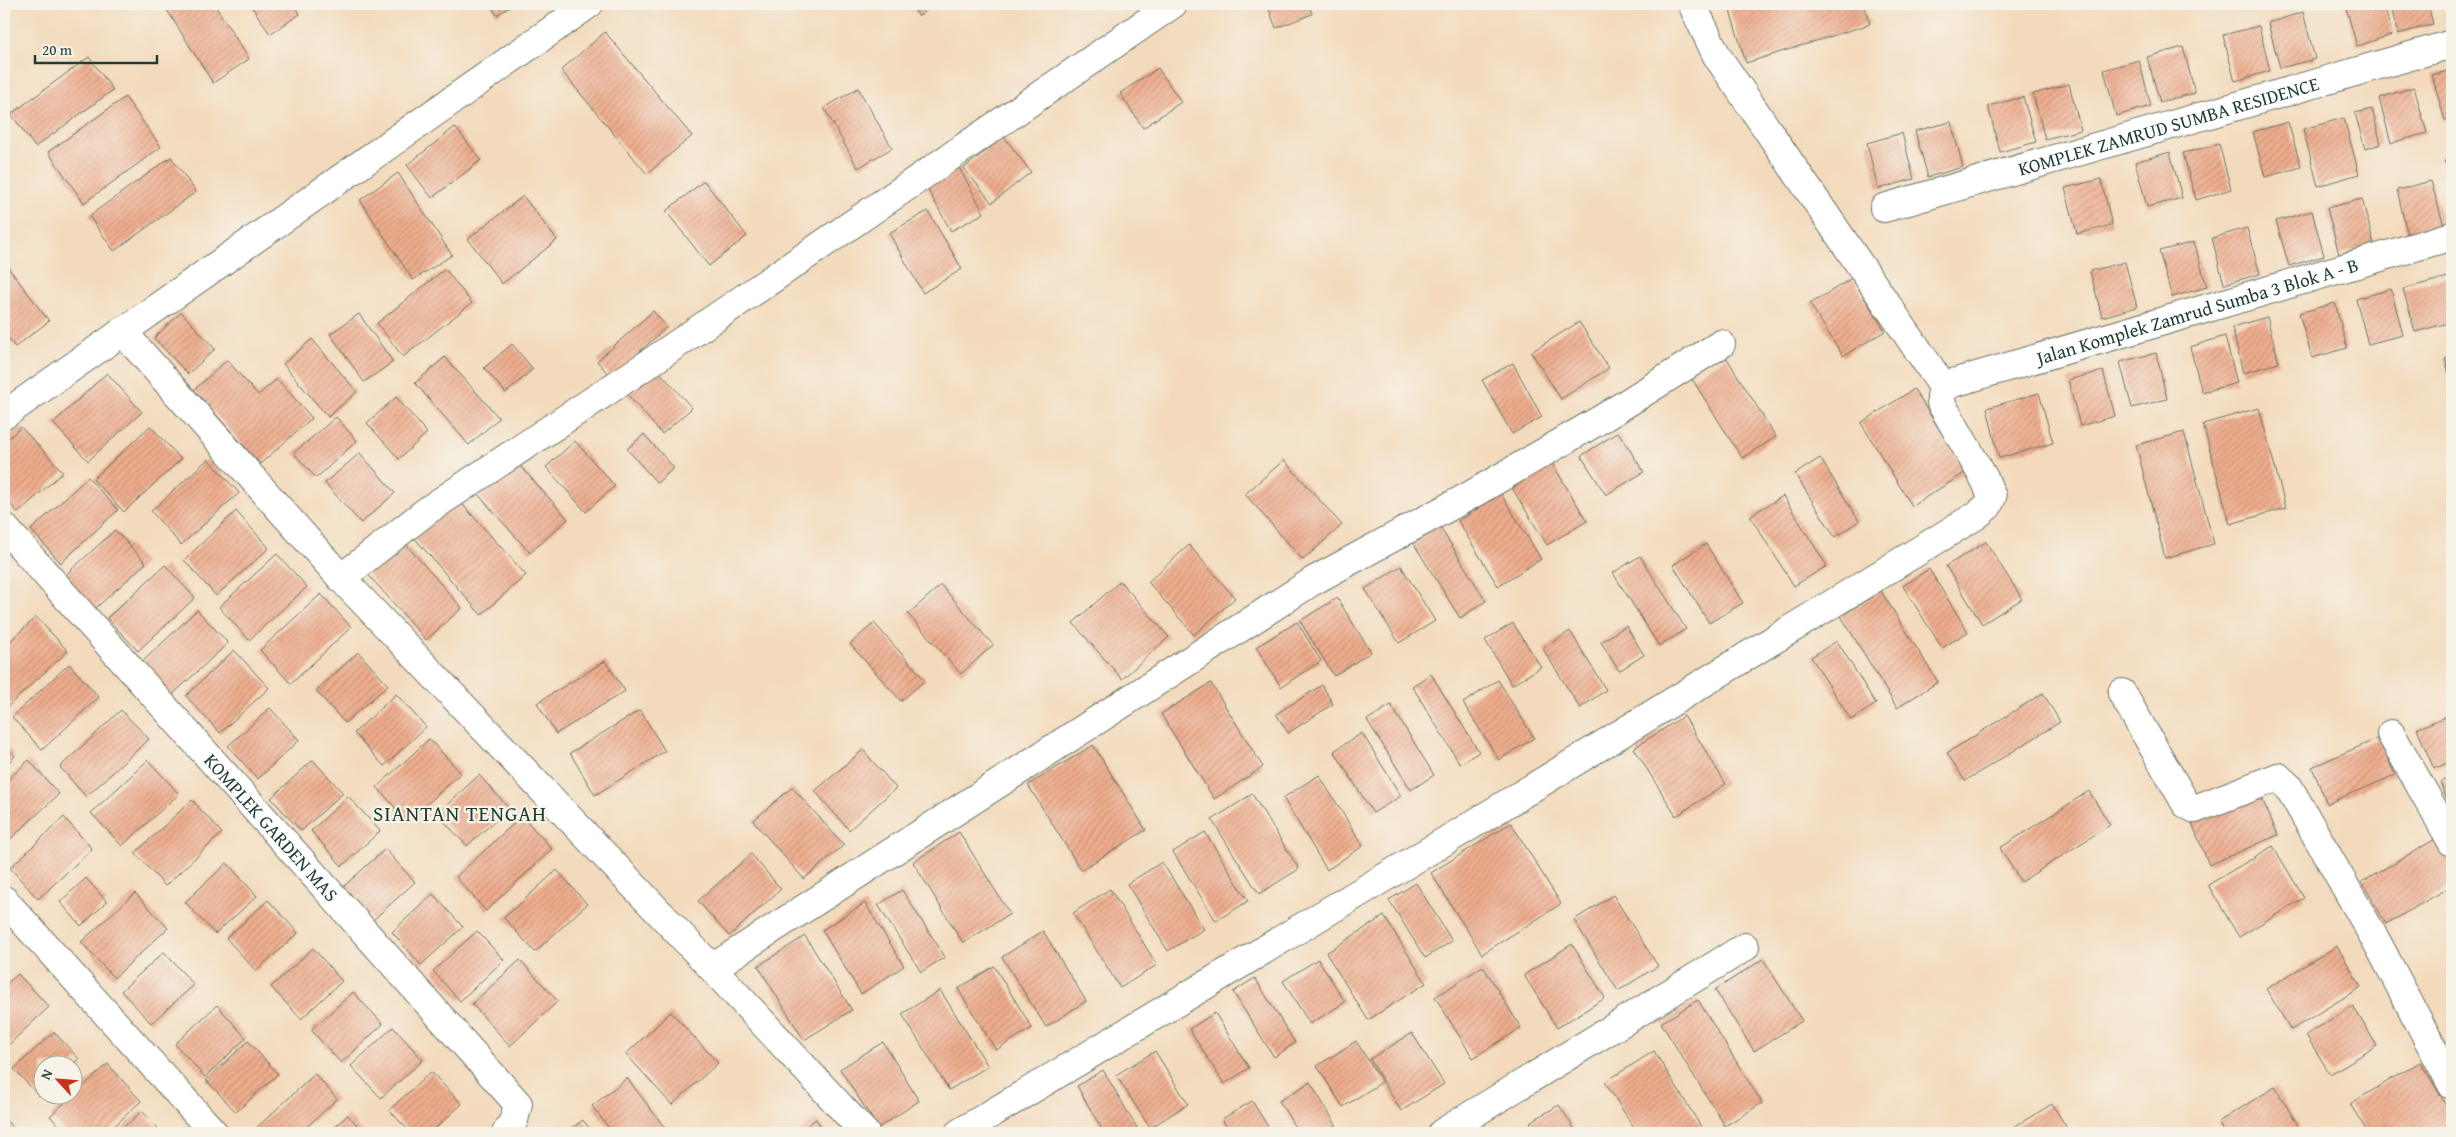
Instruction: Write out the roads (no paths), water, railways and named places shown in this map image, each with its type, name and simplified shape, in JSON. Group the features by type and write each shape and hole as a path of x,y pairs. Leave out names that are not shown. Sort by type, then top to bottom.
{"street":[{"path":"6,410 589,4"},
{"path":"341,578 428,510 672,347 1173,4"},
{"path":"959,1133 1453,836 1977,515 1988,506 1992,497 1985,480 1941,404 1944,388 1716,56 1692,4"},
{"name":"KOMPLEK ZAMRUD SUMBA RESIDENCE","path":"1884,208 2452,44"},
{"name":"Jalan Komplek Zamrud Sumba 3 Blok A - B","path":"1944,388 1953,382 2452,236"},
{"path":"122,331 341,578 712,968 865,1133"},
{"path":"712,968 1313,581 1469,496 1594,423 1721,344"},
{"name":"KOMPLEK GARDEN MAS","path":"4,527 518,1104 514,1120 506,1133"},
{"path":"2122,693 2186,804 2195,808 2278,777 2288,786 2379,946 2452,1085"},
{"path":"2391,734 2452,842"},
{"path":"4,900 214,1133"},
{"path":"1442,1133 1745,947"}],"district":[{"name":"SIANTAN TENGAH","path":"460,813"}]}
